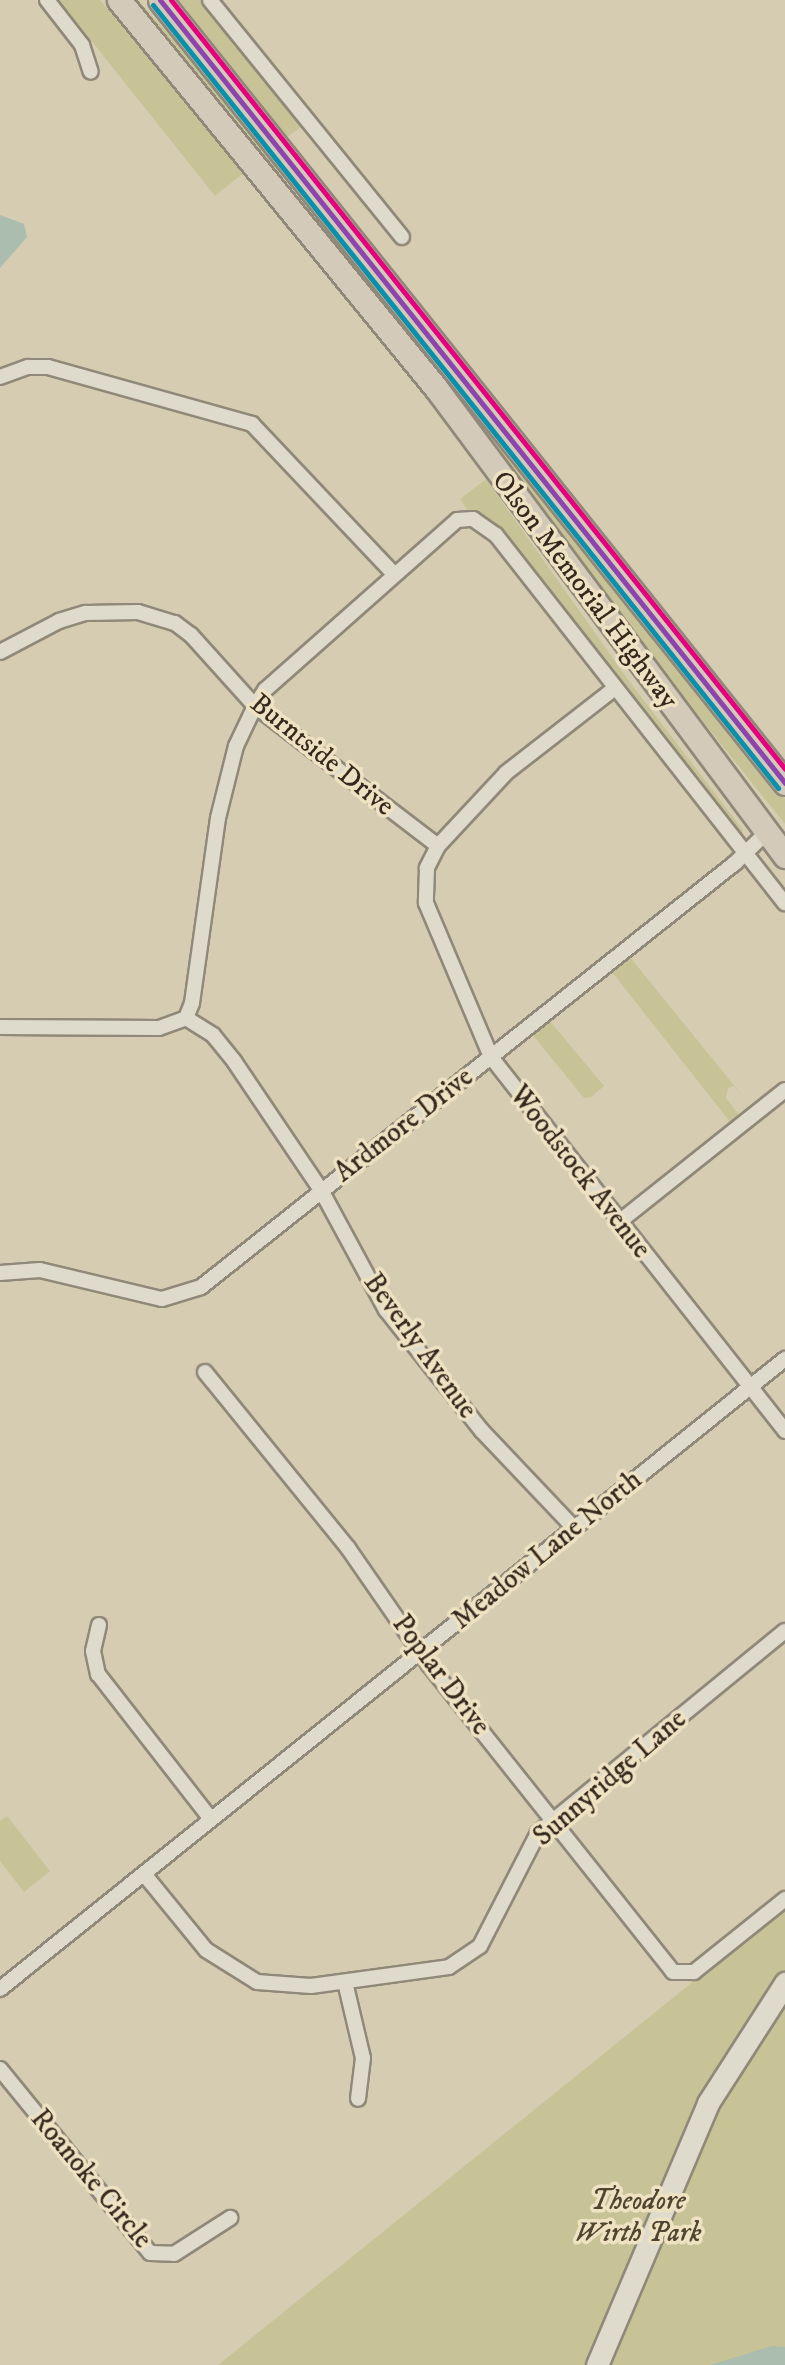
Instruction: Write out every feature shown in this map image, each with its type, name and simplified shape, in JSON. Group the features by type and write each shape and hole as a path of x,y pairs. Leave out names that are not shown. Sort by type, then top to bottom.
{"main road":[{"name":"Olson Memorial Highway","path":"119,0 299,214 436,388 607,622 664,679 776,833"},
{"name":"Olson Memorial Highway","path":"160,0 785,783"},
{"path":"776,833 785,856"}],"street":[{"path":"47,0 82,45 91,72"},
{"path":"209,0 402,237"},
{"path":"0,377 19,369 58,369 252,424 393,573"},
{"path":"0,1027 159,1028 186,1018 192,1003 218,818 236,746 255,706 265,690 446,525 473,519 496,536 785,903"},
{"name":"Burntside Drive","path":"0,652 58,621 86,613 156,615 191,635 255,706 438,846"},
{"path":"438,846 506,774 615,688"},
{"name":"Ardmore Drive","path":"0,1273 40,1270 146,1298 174,1297 212,1280 745,853 776,833"},
{"name":"Woodstock Avenue","path":"438,846 427,867 426,903 491,1057 785,1431"},
{"name":"Beverly Avenue","path":"186,1018 222,1045 321,1190 386,1310 482,1431 574,1528"},
{"path":"619,1222 785,1090"},
{"name":"Meadow Lane North","path":"0,1989 785,1359"},
{"name":"Poplar Drive","path":"205,1372 348,1548 421,1651 668,1966 680,1975 702,1966 785,1899"},
{"path":"99,1625 93,1651 98,1674 211,1819"},
{"name":"Sunnyridge Lane","path":"144,1874 206,1950 242,1975 290,1987 436,1969 471,1955 495,1922 530,1843 553,1821 785,1631"},
{"path":"345,1982 363,2058 358,2099"},
{"path":"597,2365 708,2103 734,2055 785,1983"},
{"name":"Roanoke Circle","path":"0,2069 150,2253 174,2254 230,2218"}],"green space":[{"path":"59,0 100,0 245,172 215,196"},
{"path":"132,0 138,0 218,89 281,170 277,173"},
{"path":"179,0 199,0 301,127 287,137"},
{"path":"498,444 785,799 785,824 588,578 493,448"},
{"path":"486,479 629,681 743,830 742,834 500,530 483,516 469,512 460,499"},
{"path":"629,956 750,1105 734,1086 728,1088 726,1098 740,1116 731,1123 611,971"},
{"path":"549,1020 604,1086 591,1097 584,1098 532,1034"},
{"path":"7,1816 50,1871 24,1892 0,1861 0,1821"},
{"name":"Theodore Wirth Park","path":"785,1908 785,2365 218,2365 700,1976"}],"shaded area":[{"path":"0,215 24,224 27,237 0,268"},
{"path":"772,2346 785,2347 785,2365 710,2365"}],"transit line":[{"path":"160,0 785,783"},
{"path":"171,0 785,769"},
{"path":"153,5 778,788"}]}
